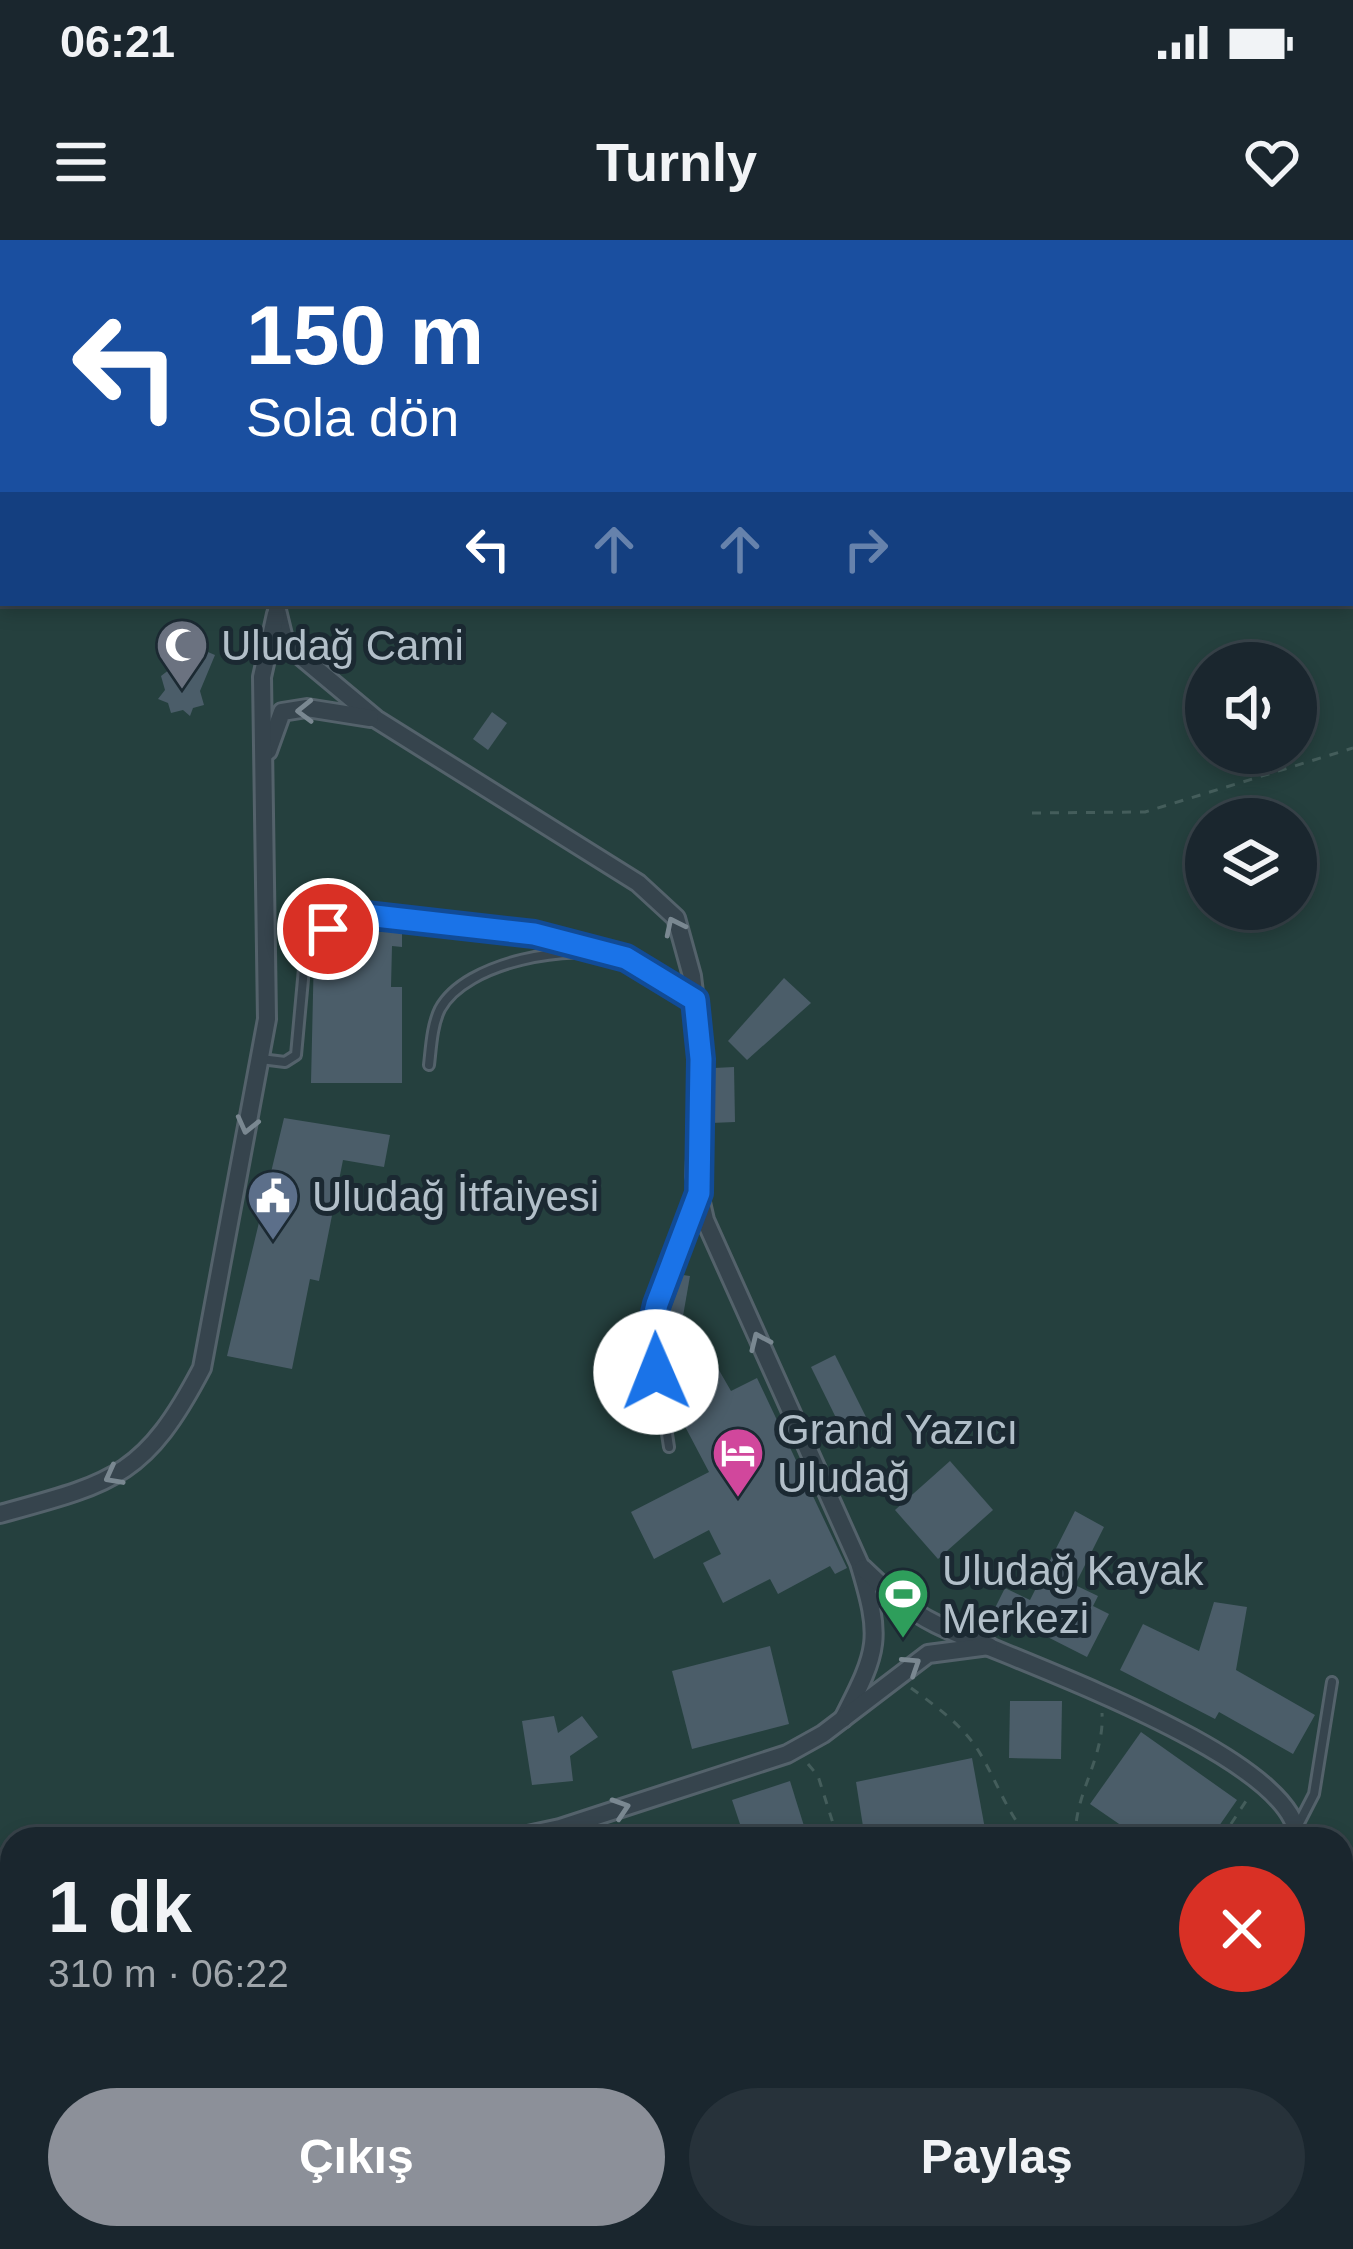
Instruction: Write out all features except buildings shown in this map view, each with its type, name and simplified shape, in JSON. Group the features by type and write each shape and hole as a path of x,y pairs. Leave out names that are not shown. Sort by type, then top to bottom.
{"street":[{"path":"278,606 285,643 376,719 638,883 676,917 695,1000 701,1059 699,1193 705,1220 859,1563 876,1618 874,1659 843,1719"},
{"path":"0,1514 120,1476 178,1415 202,1368 267,1019 262,677 278,606"},
{"path":"265,758 282,712 307,708 376,719"},
{"path":"859,1563 898,1602 937,1625 995,1646 1222,1754 1273,1788 1295,1827"},
{"path":"563,1827 795,1749 928,1654 995,1646"}],"lane":[{"path":"261,1059 285,1062 296,1055 306,947 328,929 366,915 534,934 626,958 695,1000"},
{"path":"429,1065 439,1011 458,986 542,954 584,949"},
{"path":"668,1447 651,1329 699,1193"},
{"path":"1300,1827 1314,1794 1332,1682"}],"path":[{"path":"1032,813 1144,812 1353,748"},
{"path":"896,1676 968,1736 1021,1827"},
{"path":"1076,1827 1101,1745 1097,1694"},
{"path":"795,1749 818,1776 834,1827"},
{"path":"1229,1827 1261,1780"}],"green space":[{"path":"0,606 1353,606 1353,1827 0,1827"}],"place":[{"name":"Uludağ Cami","path":"182,691"},
{"name":"Uludağ İtfaiyesi","path":"273,1242"},
{"name":"Grand Yazıcı Uludağ","path":"738,1499"},
{"name":"Uludağ Kayak Merkezi","path":"903,1640"}],"route":[{"path":"328,929 366,915 534,934 626,958 695,1000 701,1059 695,1176 699,1193 657,1304 651,1329 656,1372"}]}
